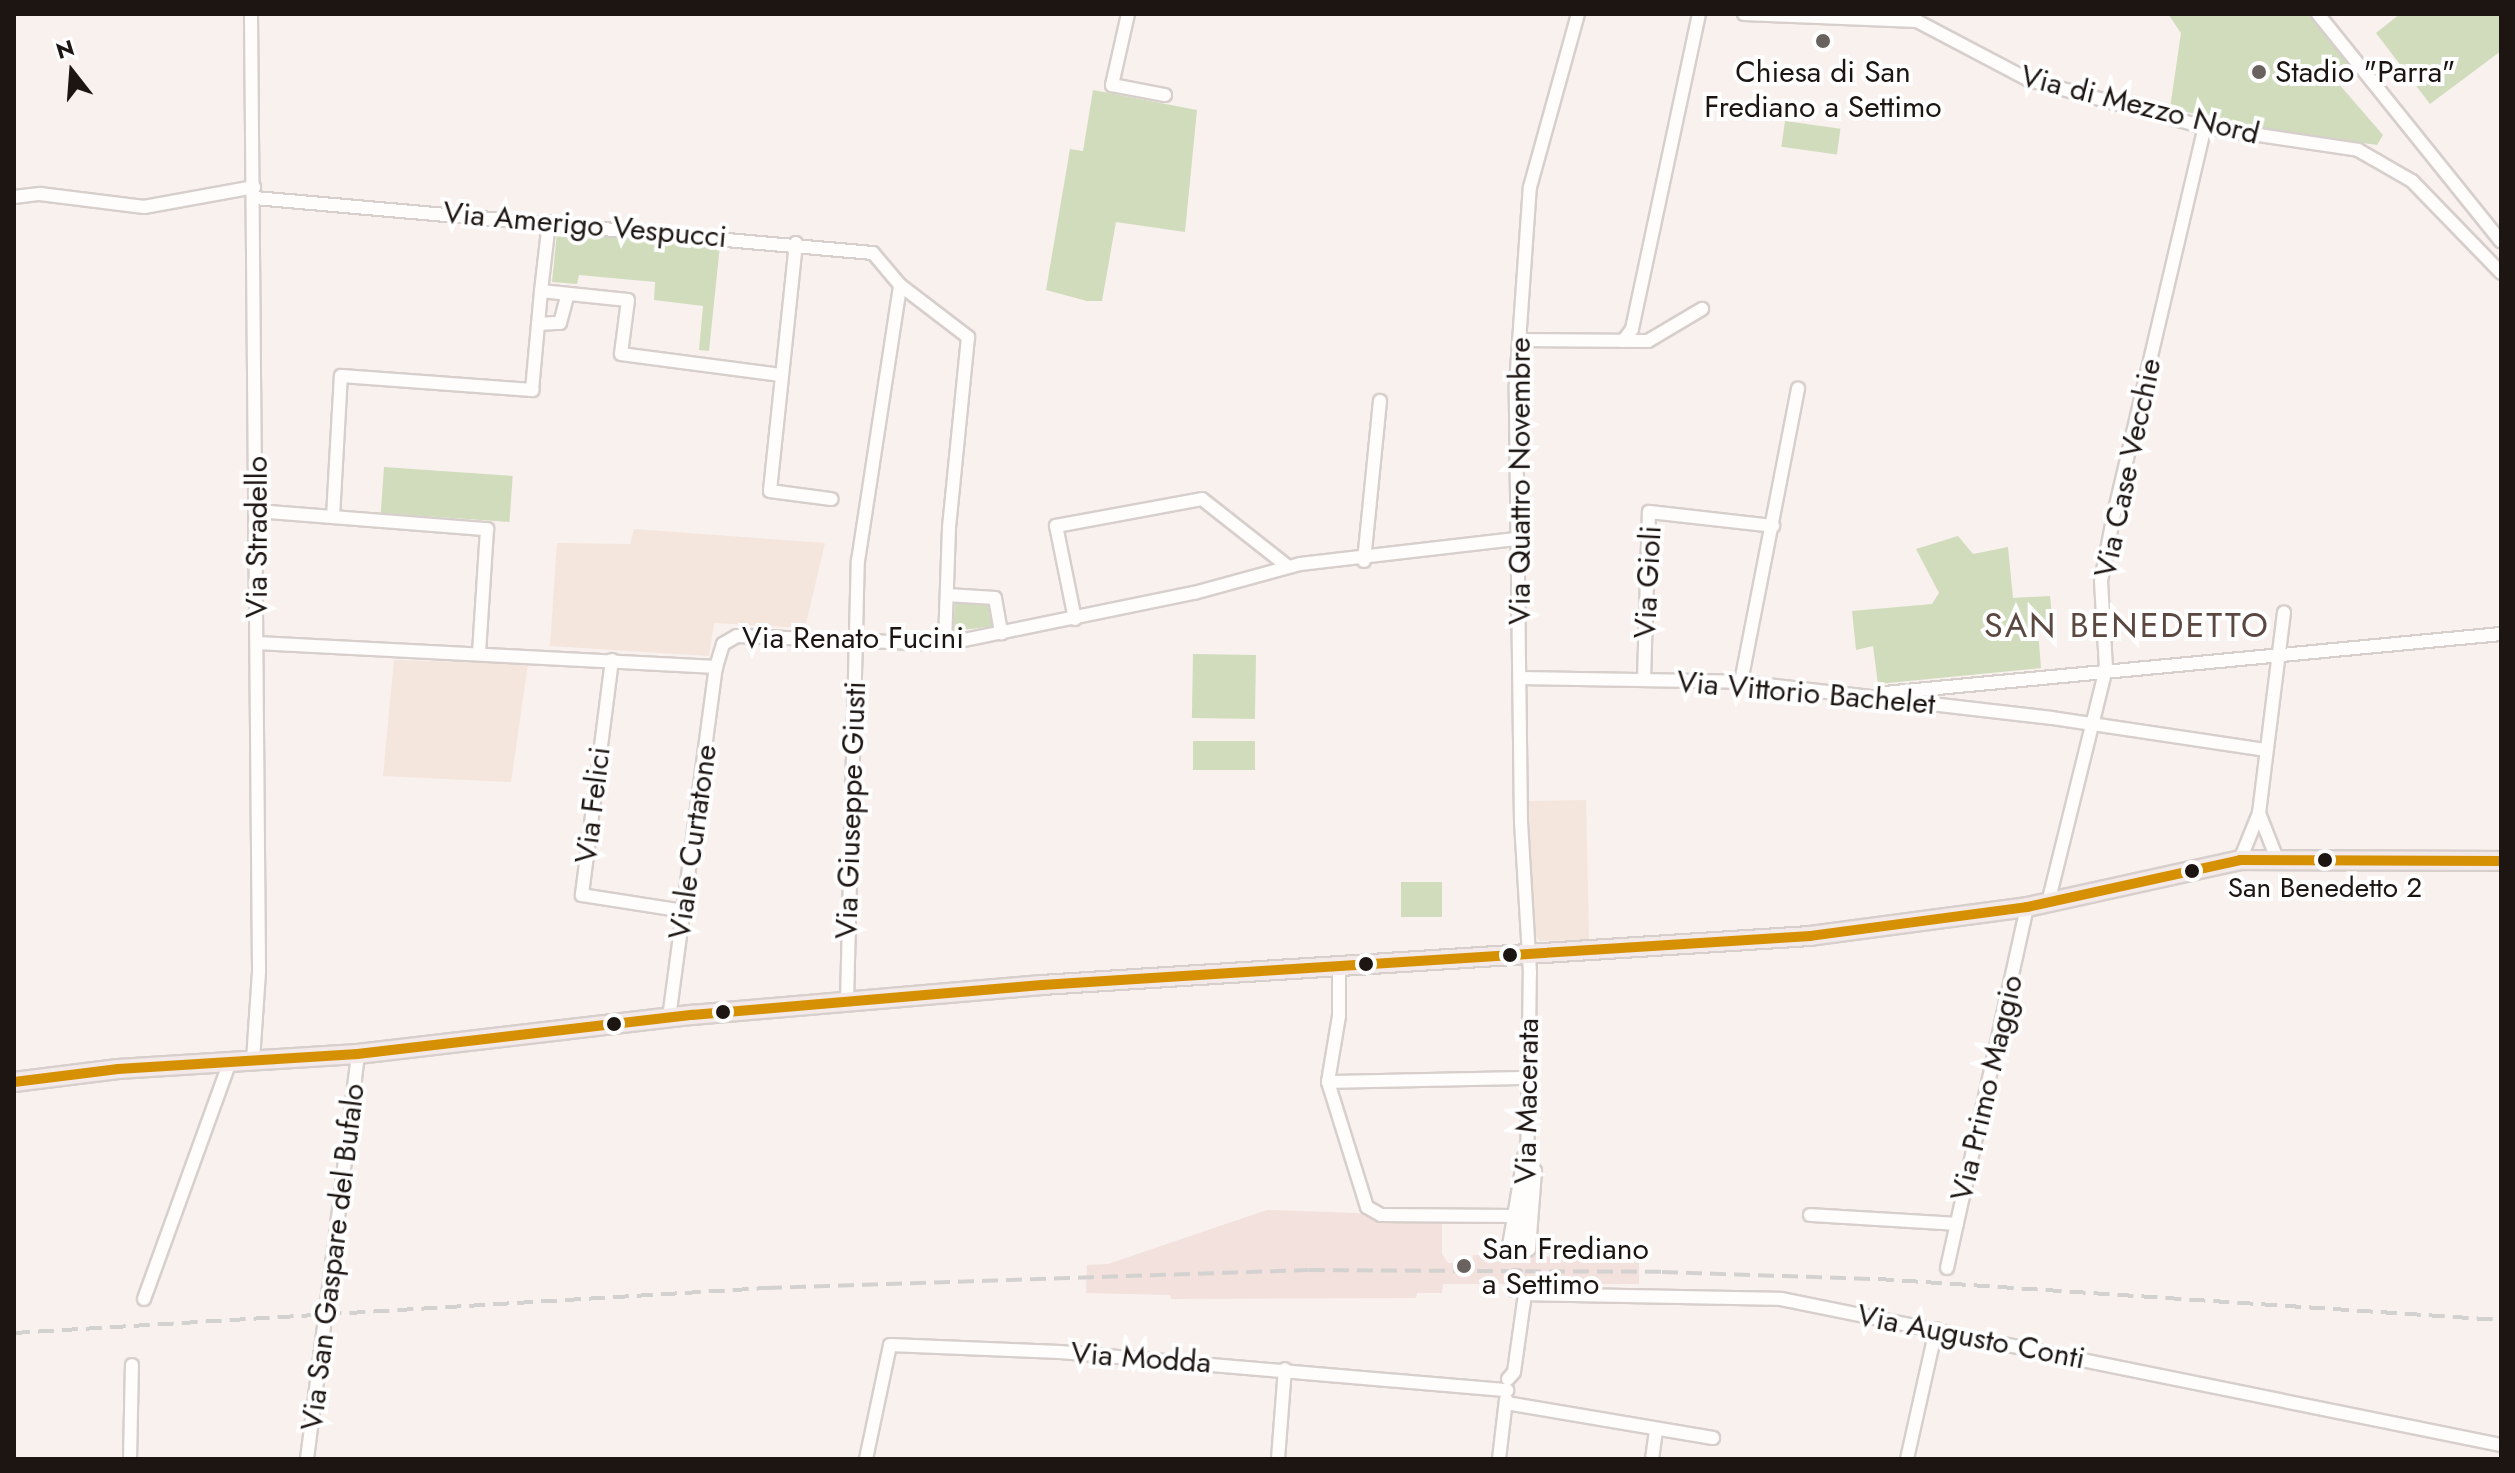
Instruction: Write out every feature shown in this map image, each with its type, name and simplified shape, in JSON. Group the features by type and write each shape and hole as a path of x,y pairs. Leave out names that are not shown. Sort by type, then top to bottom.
{"main road":[{"path":"14,1082 230,1062 358,1054 669,1018 847,1002 1821,935 2027,907 2240,860 2501,861"}],"street":[{"name":"Via Stradello","path":"251,14 255,192 259,972 253,1061"},
{"path":"1128,14 1112,85 1165,95"},
{"name":"Via Quattro Novembre","path":"1529,955 1524,938 1516,539 1519,340 1530,187 1578,14"},
{"path":"1623,341 1632,329 1699,14"},
{"name":"Via di Mezzo Nord","path":"1744,14 1933,20 2016,76 2205,127 2369,154 2429,197 2501,273"},
{"path":"2318,14 2501,242"},
{"name":"Via Case Vecchie","path":"2048,903 2106,668 2101,581 2205,127"},
{"name":"Via Amerigo Vespucci","path":"14,197 40,194 144,207 255,192 549,222 867,249 900,285 968,337 947,595"},
{"path":"333,517 341,376 532,390 549,222"},
{"path":"796,243 770,491 831,499"},
{"name":"Via Giuseppe Giusti","path":"847,1002 858,561 900,285"},
{"path":"541,291 628,300 621,354 781,375"},
{"path":"538,324 560,323 568,294"},
{"path":"1519,340 1654,339 1702,309"},
{"path":"1741,682 1798,388"},
{"path":"1364,561 1380,401"},
{"path":"1075,619 1056,526 1202,499 1287,566"},
{"path":"256,511 487,529 479,653"},
{"name":"Via Gioli","path":"1644,679 1649,512 1773,526"},
{"name":"Via Renato Fucini","path":"257,643 716,667 723,644 737,636 945,644 1247,581 1287,566 1364,561 1516,539"},
{"path":"945,644 947,595 995,598 1001,633"},
{"path":"2240,860 2259,813 2284,613"},
{"path":"1875,696 2106,668 2501,634"},
{"name":"Via Felici","path":"612,660 582,895 684,911"},
{"name":"Viale Curtatone","path":"669,1018 716,667"},
{"name":"Via Vittorio Bachelet","path":"1520,678 1741,682 1875,696 2266,750"},
{"path":"2259,813 2277,859"},
{"name":"Via Primo Maggio","path":"1947,1268 2027,907"},
{"name":"Via Macerata","path":"1519,1247 1529,955"},
{"path":"1339,967 1339,1016 1328,1082 1367,1207 1381,1215 1513,1216"},
{"name":"Via San Gaspare del Bufalo","path":"307,1459 358,1054"},
{"path":"144,1299 230,1062"},
{"path":"1328,1082 1527,1078"},
{"path":"1524,1157 1535,1171 1529,1249 1524,1252 1509,1246 1524,1157"},
{"path":"1810,1215 1957,1224"},
{"name":"Via Augusto Conti","path":"1507,1391 1519,1296 1781,1299 2501,1445"},
{"path":"1907,1459 1936,1329"},
{"name":"Via Modda","path":"866,1459 890,1345 1285,1369 1507,1391 1656,1429 1713,1438"},
{"path":"130,1459 132,1365"},
{"path":"1278,1459 1285,1369"},
{"path":"1499,1459 1507,1391"},
{"path":"1652,1459 1656,1429"}],"shaded area":[{"path":"634,529 825,543 805,628 714,623 709,656 550,646 557,543 630,544"},
{"path":"394,660 528,664 511,782 383,776"},
{"path":"1586,800 1589,940 1540,941 1531,931 1529,801"},
{"path":"1267,1210 1358,1213 1401,1223 1442,1222 1442,1254 1448,1263 1472,1263 1473,1255 1493,1255 1494,1260 1531,1260 1532,1256 1639,1259 1639,1284 1443,1284 1442,1293 1417,1293 1416,1298 1171,1299 1170,1295 1086,1293 1087,1265 1108,1264"}],"green space":[{"name":"Stadio \"Parra\"","path":"2168,14 2314,14 2350,62 2338,83 2383,135 2377,145 2255,128 2170,108 2181,33"},
{"path":"2400,14 2501,14 2501,51 2430,104 2376,33"},
{"path":"1093,90 1197,110 1185,232 1116,222 1102,301 1087,301 1046,290 1070,149 1083,151"},
{"path":"1785,121 1840,129 1837,155 1781,147"},
{"path":"557,232 720,245 709,351 699,350 703,306 654,300 655,282 579,275 577,284 552,282"},
{"path":"384,467 513,476 509,522 381,513"},
{"path":"1958,536 1973,554 2008,547 2013,598 2050,596 2053,627 2038,630 2041,668 1878,684 1873,646 1856,650 1852,611 1932,604 1939,593 1916,549"},
{"path":"955,600 992,602 996,626 953,631"},
{"path":"1193,654 1256,655 1255,719 1192,718"},
{"path":"1193,741 1255,741 1255,770 1193,770"},
{"path":"1401,882 1442,882 1442,917 1401,917"}],"tunnel":[{"path":"1514,1298 1519,1247"}],"railway":[{"path":"14,1333 766,1288 1309,1270 1662,1272 1878,1279 2501,1320"}],"transit line":[{"path":"14,1082 118,1069 358,1054 692,1015 1042,985 1810,936 2027,907 2240,860 2501,861"}],"place":[{"name":"Chiesa di San Frediano a Settimo","path":"1823,41"},
{"name":"Stadio \"Parra\"","path":"2259,72"},
{"name":"San Benedetto 2","path":"2325,860"},
{"name":"San Frediano a Settimo","path":"1464,1266"}],"district":[{"name":"SAN BENEDETTO","path":"2127,626"}]}
